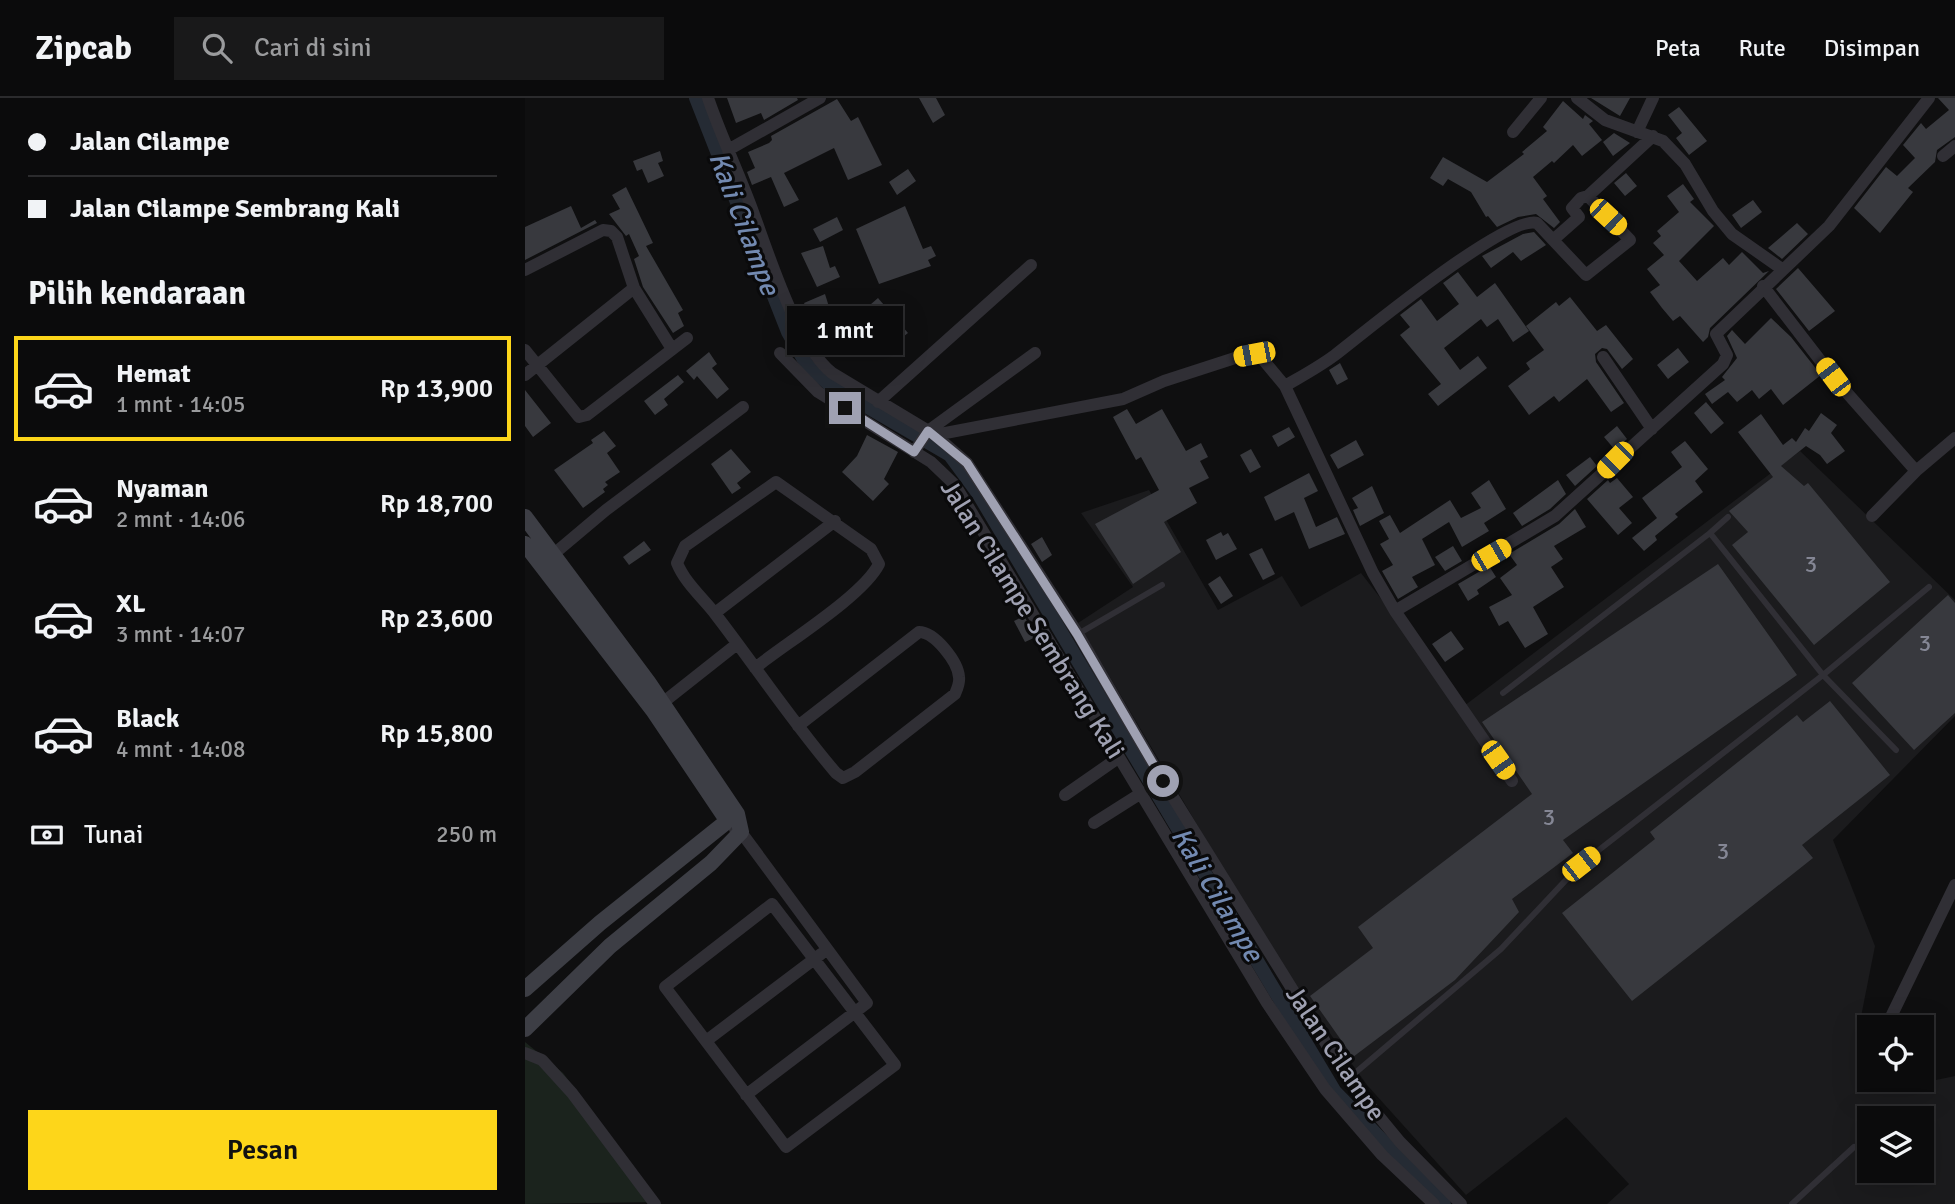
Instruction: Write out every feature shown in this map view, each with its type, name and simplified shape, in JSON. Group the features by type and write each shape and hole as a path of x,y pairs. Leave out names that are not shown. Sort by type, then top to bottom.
{"street":[{"name":"Jalan Cilampe","path":"708,98 770,262 791,310 820,361 832,373 931,433 967,463 1077,634 1163,781 1348,1079 1400,1142 1461,1204"},
{"path":"728,150 820,98"},
{"path":"1513,132 1541,98"},
{"path":"1577,98 1605,120 1653,136 1678,155 1713,211 1732,234 1782,269"},
{"path":"1637,132 1653,98"},
{"path":"1395,611 1555,516 1727,359 1716,334 1763,286 1829,226 1929,98"},
{"path":"1553,240 1579,217 1572,208 1581,198 1588,196 1653,136"},
{"path":"1943,156 1955,146"},
{"path":"1285,386 1319,366 1486,243 1530,221 1537,223 1586,275 1630,240 1588,196"},
{"path":"525,270 607,229 617,237 634,288 672,349"},
{"path":"878,402 1031,265"},
{"path":"1763,286 1833,377 1916,471"},
{"path":"530,371 634,288"},
{"path":"525,350 530,371 579,417 587,415 687,338"},
{"name":"Jalan Cilampe Sembrang Kali","path":"780,353 818,392 944,472 955,485 1087,701 1118,758 1143,792 1260,992 1325,1089 1382,1155 1434,1204"},
{"path":"914,452 931,433 1035,353"},
{"path":"931,433 1123,399 1164,381 1254,354 1265,360 1285,386 1373,573 1395,611 1512,781"},
{"path":"1603,357 1652,429"},
{"path":"539,563 555,556 606,510 743,407"},
{"path":"1872,516 1916,471 1955,439"},
{"path":"755,668 874,573 879,564 871,549 835,521 776,482 685,546 678,555 680,568 798,726 836,773 848,777 955,694 958,673 933,637 919,632 798,726"},
{"path":"525,517 555,556 657,707 725,817 725,823"},
{"path":"715,613 835,521"},
{"path":"525,544 657,707 737,814 741,831 867,1003 746,1095"},
{"path":"657,707 737,644"},
{"path":"1065,795 1118,758"},
{"path":"1094,823 1143,792"},
{"path":"725,823 741,831"},
{"path":"525,989 600,923 725,823"},
{"path":"525,1029 610,946 711,863 741,831"},
{"path":"1892,1015 1955,885"},
{"path":"772,904 855,1012 895,1065 786,1147 665,987 772,904"},
{"path":"706,1041 827,950"},
{"path":"525,1053 542,1060 572,1093 655,1204"}],"lane":[{"path":"1503,693 1728,517"},
{"path":"1710,533 1823,675 1896,750"},
{"path":"1077,634 1162,586"},
{"path":"1348,1079 1501,949 1581,864 1823,675 1929,587"},
{"path":"1792,1204 1854,1147"}],"shaded area":[{"path":"1800,451 1955,600 1955,716 1833,840 1875,946 1861,1015 1857,1015 1857,1092 1934,1092 1934,1080 1955,1076 1955,1204 1607,1204 1629,1184 1566,1117 1466,1195 1367,1085 1274,955 1078,623 1133,587 1081,513 1149,490 1218,610 1282,576 1301,607 1361,573 1464,706"},
{"path":"525,1042 563,1073 659,1202 525,1204"}],"building":[{"path":"727,98 798,100 764,120 761,113 736,123"},
{"path":"919,98 936,98 945,115 933,123"},
{"path":"1591,98 1630,98 1620,116"},
{"path":"1938,98 1955,98 1955,137 1937,150 1935,162 1908,188 1913,192 1880,233 1854,208 1886,167 1897,176 1915,158 1903,145 1921,123 1926,129 1949,110"},
{"path":"837,99 851,121 858,117 882,165 848,180 834,148 784,173 799,200 784,207 771,177 752,185 747,172 755,168 748,152 769,143 771,136"},
{"path":"1563,101 1583,119 1585,115 1593,121 1589,124 1602,140 1582,156 1573,145 1554,163 1552,161 1533,177 1547,196 1543,199 1560,222 1554,228 1536,214 1518,217 1497,227 1486,217 1471,192 1448,179 1443,186 1430,178 1443,157 1487,182 1524,154 1522,152 1547,131 1543,127"},
{"path":"1679,107 1707,141 1689,155 1676,138 1682,133 1668,115"},
{"path":"1614,133 1630,143 1613,156 1603,142"},
{"path":"660,151 663,161 658,163 664,176 648,183 642,169 637,171 633,161"},
{"path":"908,169 916,181 897,195 889,182"},
{"path":"1626,173 1637,186 1625,196 1614,183"},
{"path":"1683,184 1694,199 1690,202 1714,226 1679,261 1697,281 1723,258 1729,265 1742,252 1763,273 1769,271 1710,328 1708,337 1703,342 1680,316 1673,321 1662,308 1650,292 1660,285 1647,269 1664,255 1653,243 1661,236 1657,231 1679,212 1667,196"},
{"path":"626,187 653,243 646,246 683,310 678,313 684,326 673,333 643,287 634,259 639,256 629,234 626,236 609,214 620,209 612,195"},
{"path":"1753,200 1762,212 1741,228 1732,215"},
{"path":"571,206 581,228 595,220 597,223 525,260 525,227"},
{"path":"905,206 923,249 931,246 936,256 928,260 931,266 879,284 856,229"},
{"path":"837,217 843,230 820,242 813,229"},
{"path":"1797,223 1808,234 1782,259 1768,248"},
{"path":"1534,232 1546,245 1521,261 1513,252 1491,268 1482,256 1523,234"},
{"path":"823,246 830,268 835,266 840,277 817,287 801,253"},
{"path":"1798,268 1835,311 1809,331 1776,289"},
{"path":"1458,272 1477,297 1495,283 1529,331 1513,342 1498,319 1487,327 1481,319 1444,348 1460,370 1478,356 1487,368 1438,406 1428,394 1441,384 1400,335 1410,327 1400,315 1421,299 1437,321 1459,304 1443,283"},
{"path":"825,294 830,310 811,318 804,303"},
{"path":"1570,297 1597,331 1606,325 1633,359 1622,369 1607,349 1602,348 1595,354 1596,362 1624,403 1611,412 1587,379 1559,402 1554,396 1529,415 1508,386 1530,369 1526,363 1544,350 1526,326 1556,302 1559,306"},
{"path":"878,298 908,333 877,357 848,324"},
{"path":"1771,318 1791,337 1821,375 1783,405 1771,389 1759,399 1752,390 1737,402 1728,392 1712,404 1705,394 1725,380 1722,377 1737,358 1727,336 1732,330 1745,344"},
{"path":"1678,348 1689,362 1668,379 1657,365"},
{"path":"709,352 717,364 712,368 729,389 717,399 697,376 694,380 686,371"},
{"path":"1340,363 1348,379 1337,385 1329,370"},
{"path":"678,375 684,382 664,399 668,405 655,415 644,401"},
{"path":"525,390 551,423 533,437 525,426"},
{"path":"1706,402 1724,423 1711,434 1694,413"},
{"path":"1127,409 1136,424 1162,409 1186,451 1201,443 1208,457 1200,461 1209,478 1189,488 1197,503 1164,522 1181,552 1133,584 1095,524 1159,490 1141,457 1136,460 1113,417"},
{"path":"1821,413 1837,425 1831,433 1845,451 1827,464 1820,455 1806,446 1781,466 1804,486 1808,483 1890,582 1814,645 1732,545 1748,532 1729,511 1773,477 1738,432 1761,414 1783,445 1792,438 1796,442 1805,428 1809,431"},
{"path":"1617,426 1627,439 1615,450 1604,437"},
{"path":"1289,427 1295,437 1278,447 1272,436"},
{"path":"604,431 616,446 607,453 620,472 605,482 608,485 603,489 605,492 583,508 554,470 593,443 591,440"},
{"path":"867,435 898,452 884,479 889,484 873,501 842,472 857,456"},
{"path":"1356,440 1364,455 1338,469 1330,455"},
{"path":"1685,441 1708,469 1695,481 1703,492 1675,514 1678,517 1655,536 1657,540 1644,551 1632,538 1657,518 1642,498 1682,467 1671,452"},
{"path":"731,449 751,472 737,483 741,488 732,494 711,464"},
{"path":"1251,449 1261,467 1250,473 1240,455"},
{"path":"1590,457 1597,466 1575,486 1566,475"},
{"path":"1309,473 1318,491 1304,498 1316,527 1337,517 1345,534 1309,549 1294,512 1275,521 1264,497"},
{"path":"1617,478 1633,497 1619,508 1632,523 1618,535 1587,499 1608,480 1610,483"},
{"path":"1489,480 1506,509 1484,523 1489,531 1462,547 1449,522 1422,539 1435,565 1412,577 1418,587 1398,599 1382,571 1393,565 1380,544 1389,539 1379,521 1390,515 1400,533 1450,500 1461,518 1481,508 1471,493"},
{"path":"1558,480 1566,494 1550,509 1522,526 1513,513"},
{"path":"1372,486 1384,513 1360,526 1353,510 1358,508 1352,498"},
{"path":"1575,509 1586,527 1554,546 1563,559 1551,567 1564,587 1533,607 1548,634 1525,648 1508,621 1499,626 1489,607 1512,595 1500,578 1517,565 1509,554 1559,524"},
{"path":"1221,532 1223,536 1228,533 1237,549 1216,560 1206,540"},
{"path":"1042,537 1052,555 1042,562 1031,544"},
{"path":"644,541 651,550 629,565 623,557"},
{"path":"1453,546 1462,561 1445,571 1435,557"},
{"path":"1262,548 1275,574 1263,580 1249,554"},
{"path":"1718,564 1797,675 1563,840 1573,853 1512,899 1519,912 1455,980 1353,1057 1310,996 1373,948 1358,927 1532,794 1482,722"},
{"path":"1489,566 1496,577 1477,590 1479,594 1468,601 1458,584"},
{"path":"1220,576 1233,596 1221,604 1208,584"},
{"path":"1948,595 1955,603 1955,713 1914,750 1852,683"},
{"path":"1024,616 1036,637 1025,642 1014,621"},
{"path":"1451,631 1464,649 1445,662 1432,644"},
{"path":"1830,701 1890,775 1802,845 1813,858 1632,1001 1562,913 1655,839 1650,832 1797,715 1803,722"}],"waterway":[{"name":"Kali Cilampe","path":"696,98 788,332 807,365 830,385 950,455 978,493 1335,1092 1444,1204"}],"route":[{"path":"845,408 914,452 928,431 967,463 1077,634 1163,781"}]}
